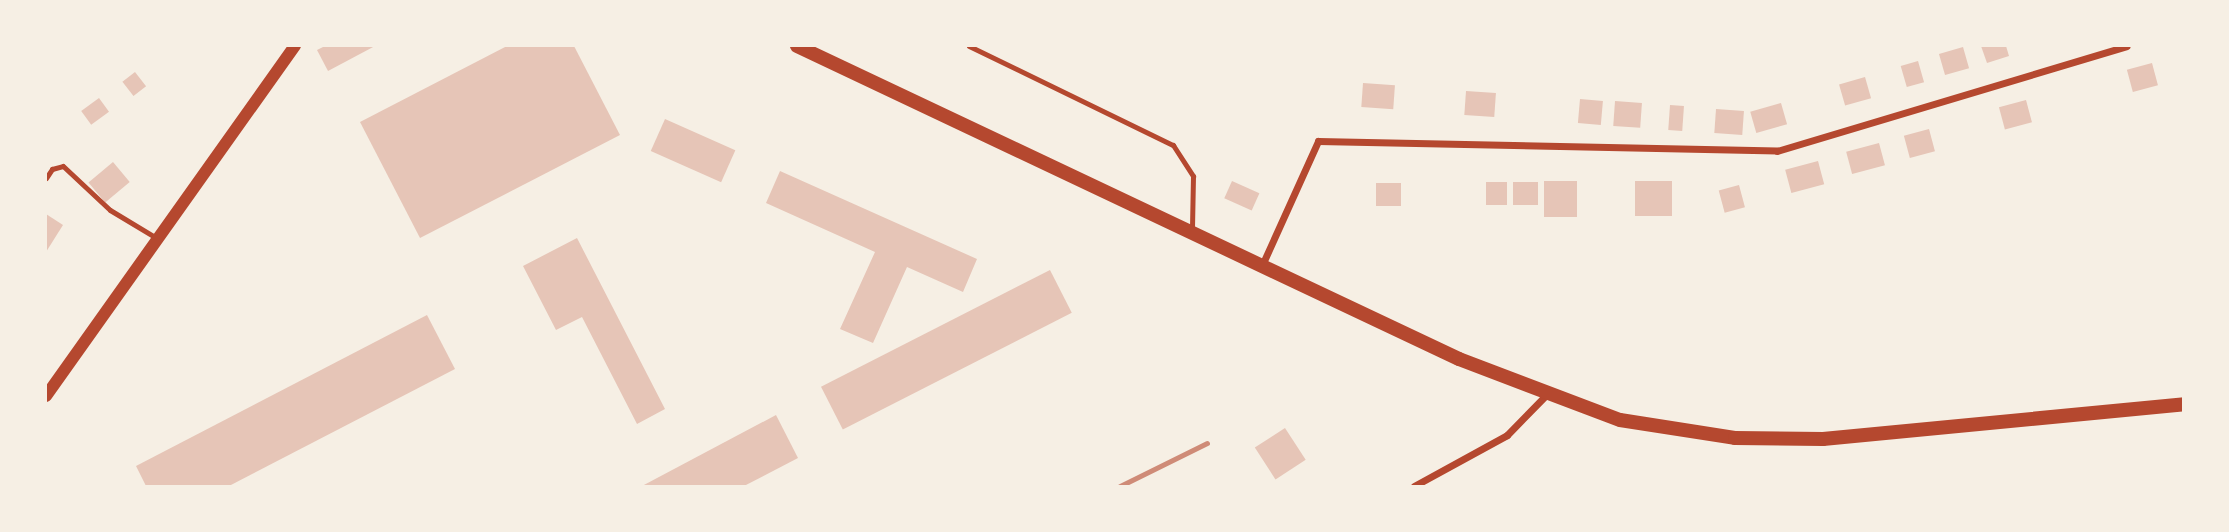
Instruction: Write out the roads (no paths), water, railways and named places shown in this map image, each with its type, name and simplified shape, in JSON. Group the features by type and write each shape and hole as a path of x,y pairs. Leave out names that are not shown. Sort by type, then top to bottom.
{"main road":[{"path":"797,46 1263,263 1447,353 1619,420 1695,434 1773,440 2183,404"}],"street":[{"path":"46,396 295,46"},
{"path":"1263,263 1318,141 1777,151 2127,46"},
{"path":"1414,486 1507,435 1547,394"}],"lane":[{"path":"969,46 1173,145 1193,176 1192,230"},
{"path":"46,178 52,169 63,166 110,210 158,239"}],"railway":[{"path":"1120,486 1207,443"}]}
